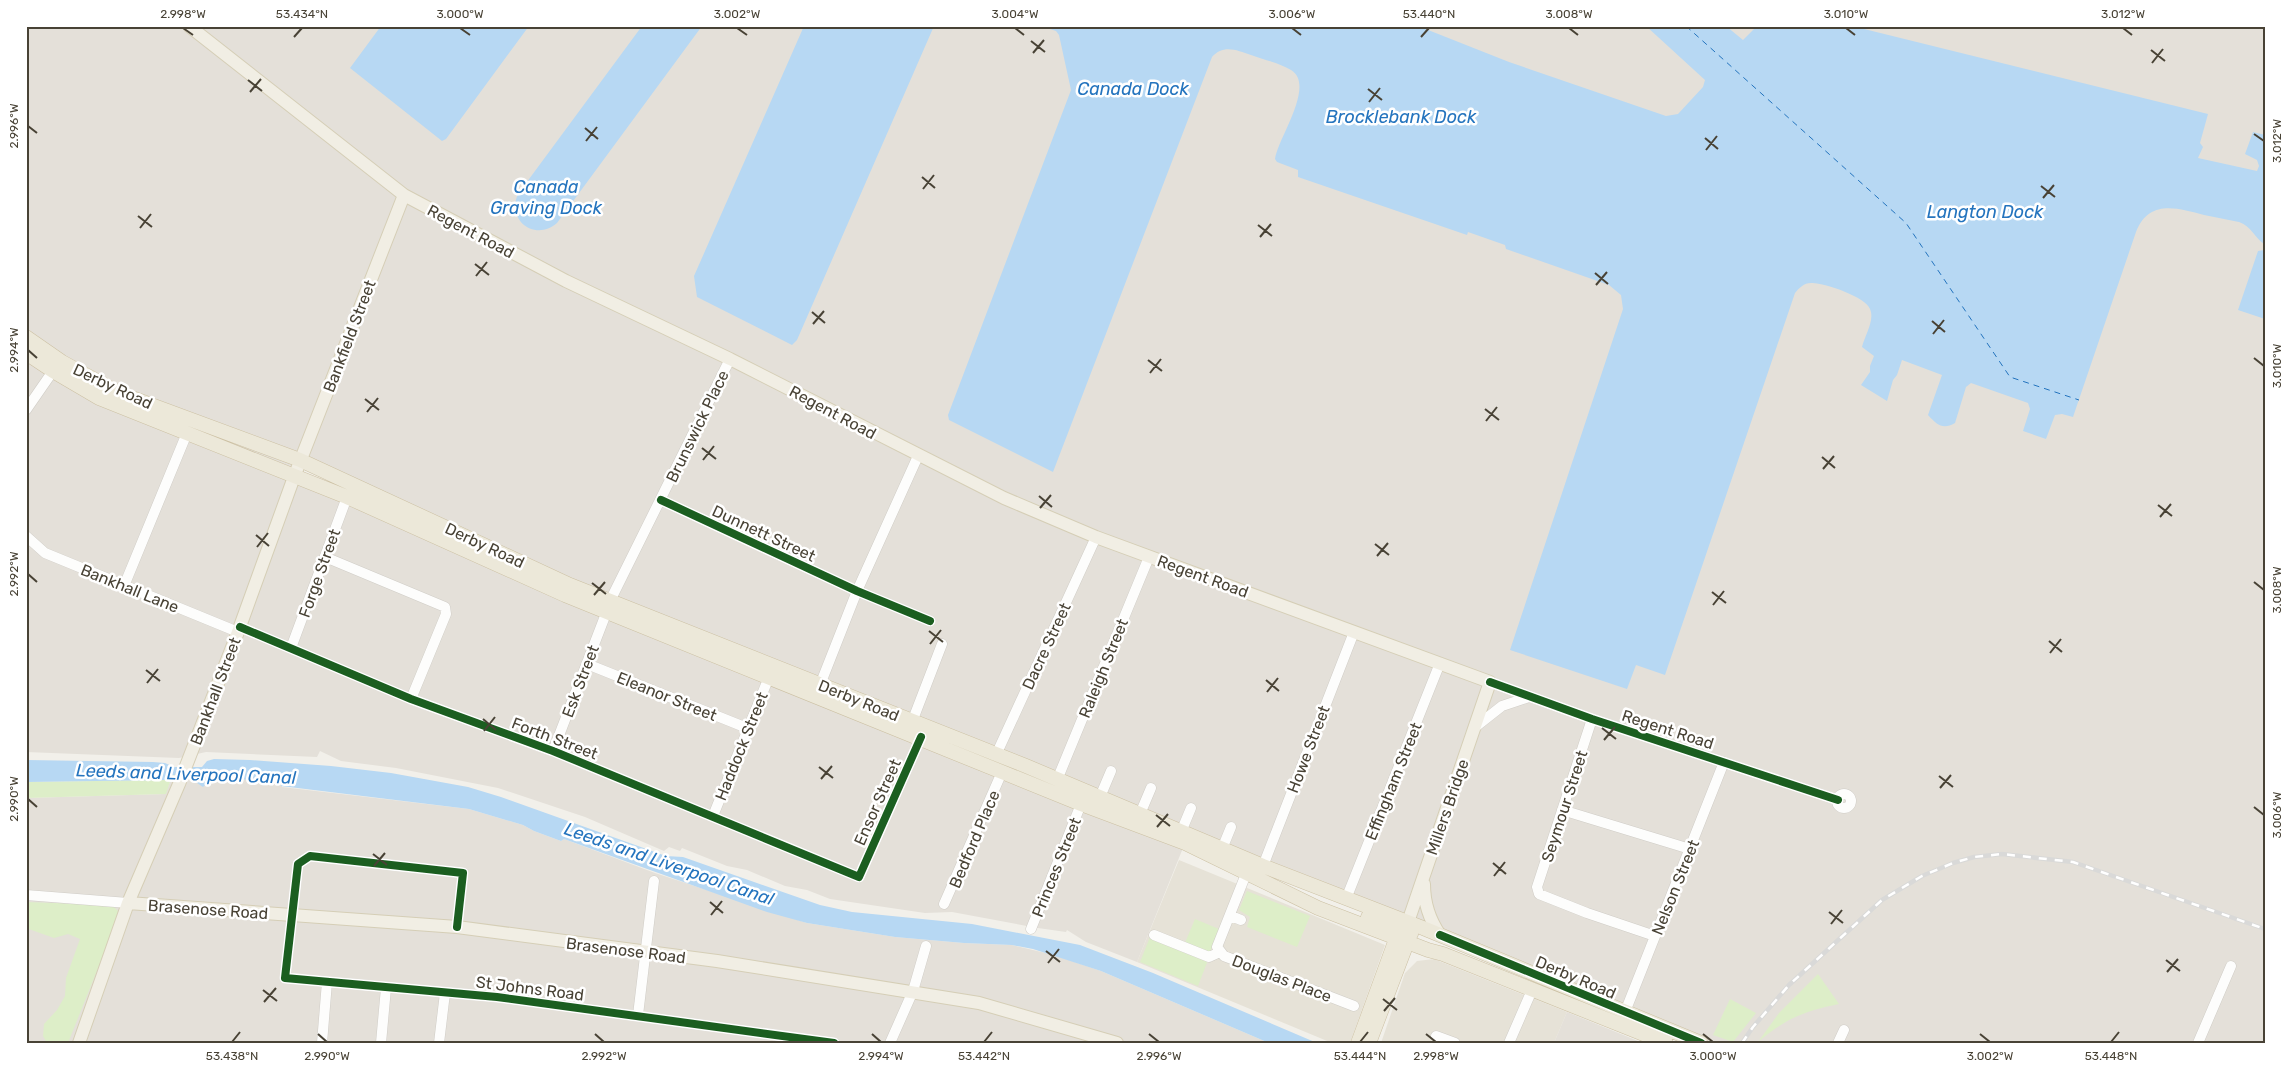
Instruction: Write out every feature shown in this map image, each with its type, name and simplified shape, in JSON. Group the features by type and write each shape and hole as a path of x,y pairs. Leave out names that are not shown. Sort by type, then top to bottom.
{"highway":[{"name":"Derby Road","path":"26,337 62,362 120,393 300,460 570,584 608,606 820,685 1346,899 1404,934 1443,954 1666,1043"},
{"name":"Derby Road","path":"26,352 53,371 99,398 608,606 769,676 921,737 1002,772 1185,843 1318,908 1404,934 1440,935 1701,1043"},
{"path":"210,426 224,440 287,466 292,470 294,477"},
{"path":"300,460 302,469 308,475 367,502 382,513"},
{"name":"Millers Bridge","path":"1358,1043 1404,934"},
{"name":"Millers Bridge","path":"1369,1043 1404,934"}],"main road":[{"name":"Regent Road","path":"189,26 404,195 566,281 730,359 1004,498 1148,557 1490,682"},
{"name":"Bankfield Street","path":"294,477 404,195"},
{"name":"Bankhall Street","path":"79,1043 128,903 179,784 239,630 294,477"},
{"name":"Millers Bridge","path":"1404,934 1490,682"},
{"path":"1424,877 1424,899 1440,935"},
{"name":"Brasenose Road","path":"128,903 457,927 717,961 979,1003 1117,1043"}],"street":[{"name":"Brunswick Place","path":"608,606 730,359"},
{"path":"26,410 53,371"},
{"path":"124,586 186,433"},
{"path":"820,685 857,591 918,456"},
{"name":"Forge Street","path":"291,648 347,498"},
{"name":"Dunnett Street","path":"660,500 857,591 930,621"},
{"name":"Bankhall Lane","path":"26,536 45,552 124,586 239,630"},
{"name":"Dacre Street","path":"996,755 1096,537"},
{"path":"325,557 445,607 446,614 411,699"},
{"name":"Raleigh Street","path":"1057,780 1148,557"},
{"name":"Esk Street","path":"553,751 608,606"},
{"name":"Forth Street","path":"239,630 291,648 411,699 553,751 859,877"},
{"name":"Howe Street","path":"1263,866 1354,632"},
{"path":"912,722 942,644"},
{"name":"Effingham Street","path":"1346,899 1440,663"},
{"name":"Eleanor Street","path":"587,664 747,728"},
{"name":"Haddock Street","path":"712,816 769,676"},
{"name":"Regent Road","path":"1490,682 1592,719 1838,800"},
{"path":"1474,728 1502,706 1530,696"},
{"name":"Seymour Street","path":"1592,719 1537,888 1539,894 1587,913 1655,936"},
{"name":"Ensor Street","path":"859,877 921,737"},
{"name":"Nelson Street","path":"1625,1012 1724,762"},
{"path":"1100,798 1110,771"},
{"name":"Bedford Place","path":"944,904 1002,772"},
{"path":"1140,814 1151,788"},
{"name":"Princes Street","path":"1031,929 1081,804"},
{"path":"1181,832 1190,808"},
{"path":"1562,810 1690,849"},
{"path":"1222,849 1231,827"},
{"path":"292,915 298,864 310,856 463,873 457,927"},
{"name":"Douglas Place","path":"1246,874 1236,918 1218,948 1220,952 1224,956 1354,1006"},
{"path":"638,1015 654,881"},
{"path":"26,896 128,903"},
{"name":"St Johns Road","path":"292,915 285,978 445,993 638,1015 834,1043"},
{"path":"1154,935 1209,957 1220,952"},
{"path":"890,1043 913,991 926,946"},
{"path":"2198,1043 2230,966"},
{"path":"322,1043 327,982"},
{"path":"381,1043 386,988"},
{"path":"1509,1043 1532,990"},
{"path":"439,1043 445,993"},
{"path":"1838,1043 1844,1030"},
{"path":"1436,1036 1454,1043"}],"shaded area":[{"path":"26,26 2257,26 2265,28 2265,1043 1701,1043 610,601 301,460 294,477 1185,843 1137,962 1086,942 1067,930 1066,932 1038,928 952,912 925,913 830,899 807,890 785,886 747,870 727,866 682,848 680,851 669,847 664,851 585,817 498,788 396,768 341,761 320,751 317,757 206,752 179,758 26,752"},
{"path":"176,775 282,781 282,787 469,809 523,825 561,841 564,839 655,873 807,923 895,937 1012,945 1054,955 1101,971 1269,1043 26,1043 26,798 165,794 170,782 175,779"},
{"path":"1179,860 1385,945 1350,1043 1332,1043 1137,962"},
{"path":"1434,959 1567,1012 1554,1043 1381,1043 1405,973 1417,961"},
{"path":"1567,1012 1643,1043 1554,1043"}],"green space":[{"path":"171,775 176,775 175,779 170,782 166,794 26,798 26,782 165,780"},
{"path":"1247,891 1310,916 1297,947 1247,927 1250,917 1239,910"},
{"path":"26,902 112,905 120,913 68,1043 47,1043 43,1036 44,1024 57,1010 65,996 66,978 80,939 68,934 54,938 26,928"},
{"path":"1195,919 1219,929 1209,955 1184,945"},
{"path":"1150,937 1208,960 1198,986 1140,962"},
{"path":"1818,974 1839,1004 1795,1017 1777,1027 1758,1042 1779,1013"},
{"path":"1730,999 1756,1013 1733,1042 1713,1035"}],"water":[{"path":"381,26 529,26 446,139 442,141 350,68"},
{"name":"Canada Graving Dock","path":"642,26 702,26 557,223 549,228 532,229 519,220 515,203 518,194"},
{"path":"804,26 934,26 797,340 792,345 697,297 694,276"},
{"path":"1041,26 1418,26 1509,62 1666,116 1678,114 1703,87 1705,80 1646,26 1726,26 1743,40 1757,26 1852,26 2208,114 2200,143 2203,147 2198,158 2257,171 2259,166 2257,160 2245,154 2253,132 2265,135 2265,319 2238,310 2258,251 2264,250 2264,244 2247,227 2239,222 2184,210 2165,208 2148,214 2136,232 2073,417 2062,414 2055,415 2046,439 2023,431 2030,409 2028,403 1971,383 1966,387 1955,423 1947,426 1937,424 1928,415 1942,375 1902,360 1897,375 1893,380 1887,401 1861,385 1870,372 1874,356 1862,347 1870,323 1870,309 1867,304 1844,291 1817,283 1804,285 1795,293 1665,675 1636,665 1627,689 1510,650 1623,309 1621,295 1609,285 1506,249 1505,245 1468,232 1467,235 1298,177 1298,170 1277,162 1275,159 1294,112 1299,87 1298,77 1282,65 1230,49 1216,53 1212,57 1053,472 949,420 948,415 1071,90 1059,35 1056,31"},
{"name":"Leeds and Liverpool Canal","path":"214,759 331,766 391,773 468,787 666,856 683,857 820,905 852,912 972,924 1080,945 1153,973 1317,1043 1269,1043 1101,971 1033,949 1012,945 895,937 807,923 767,912 564,839 561,841 523,825 469,809 281,786 281,781 210,778 210,783 203,787 197,783 195,776 171,775 165,780 26,782 26,760 153,762 165,763 174,767 202,767 207,761"}],"ferry route":[{"path":"1686,26 1906,223 2010,377 2079,400"}],"railway":[{"path":"1742,1043 1753,1027 1789,985 1882,900 1922,876 1953,863 1974,857 2002,854 2073,862 2265,929"}],"cycle path":[{"path":"661,500 857,591 930,621"},
{"path":"240,627 411,699 553,751 859,877 921,737"},
{"path":"1490,682 1592,719 1838,800"},
{"path":"457,927 463,873 310,856 298,864 285,978 497,997 834,1043"},
{"path":"1440,935 1701,1043"}],"water label":[{"name":"Canada Dock","path":"1133,89"},
{"name":"Brocklebank Dock","path":"1401,117"},
{"name":"Langton Dock","path":"1985,212"}]}
